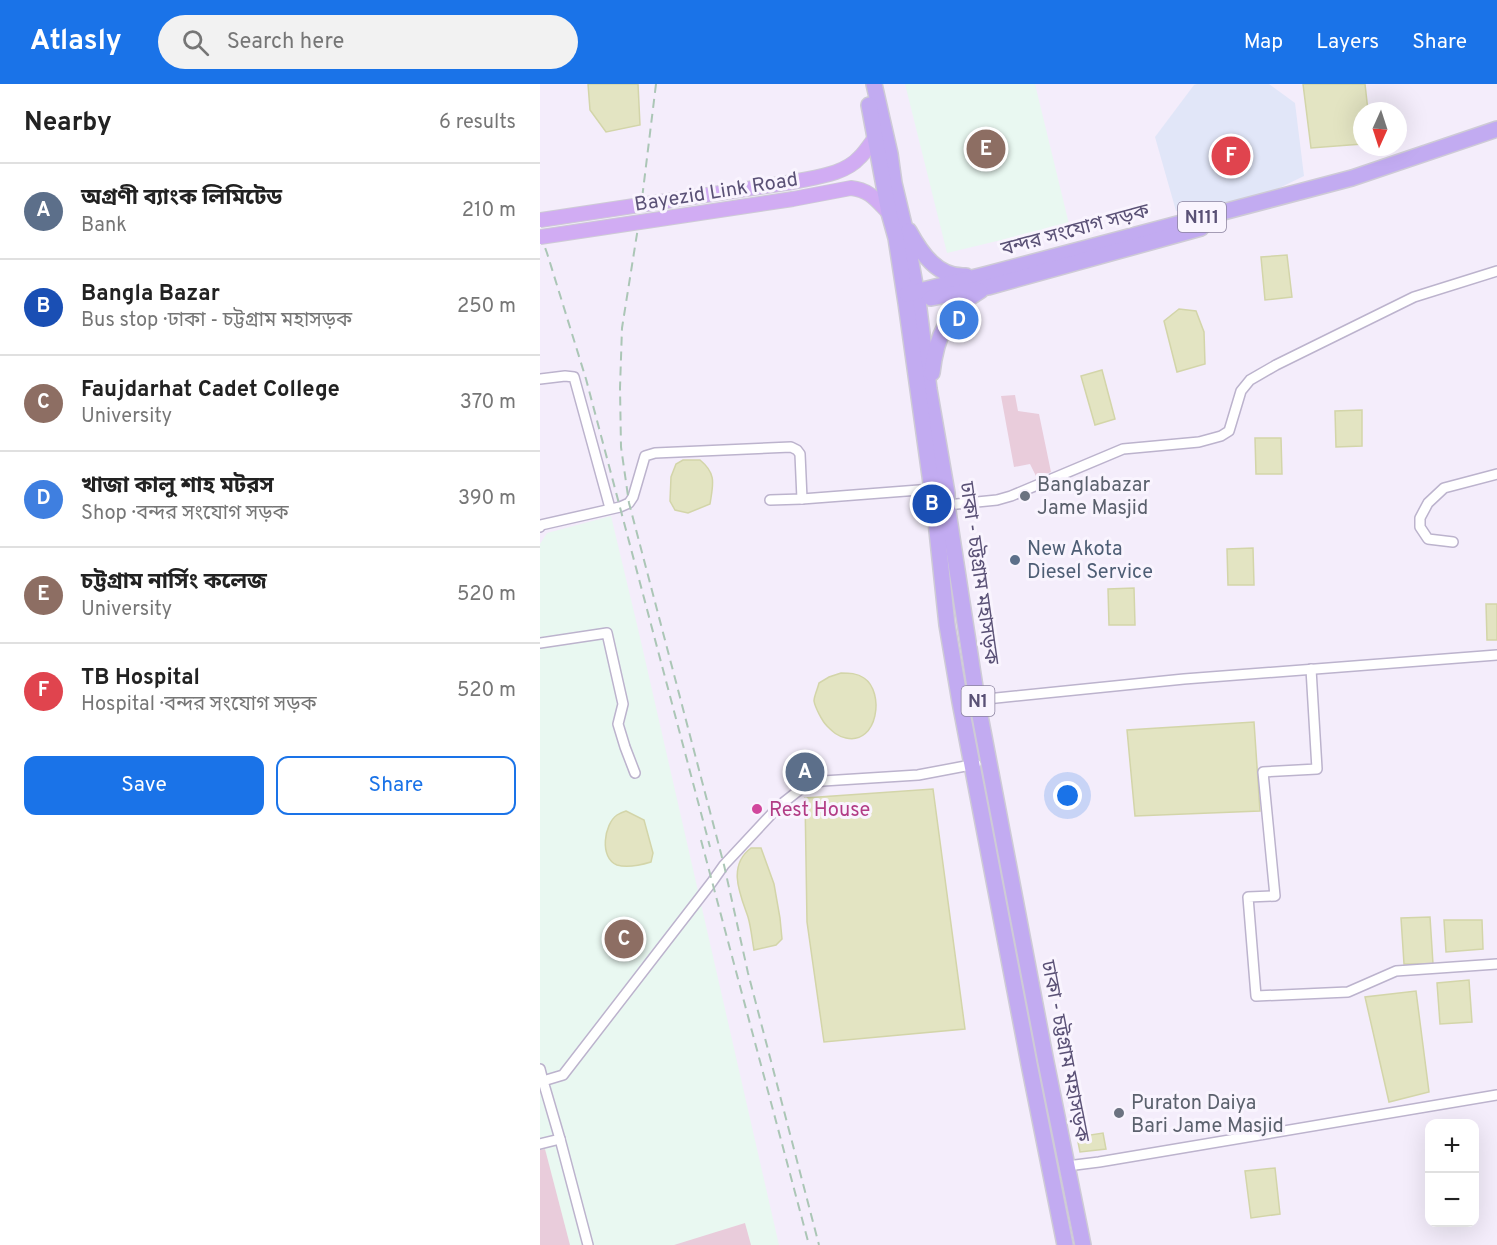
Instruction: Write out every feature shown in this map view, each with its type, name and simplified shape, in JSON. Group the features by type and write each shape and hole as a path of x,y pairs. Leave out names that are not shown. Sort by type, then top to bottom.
{"highway":[{"name":"ঢাকা - চট্টগ্রাম মহাসড়ক","path":"865,84 875,138 895,215"},
{"name":"ঢাকা - চট্টগ্রাম মহাসড়ক","path":"874,84 895,215 947,493 977,700 1083,1245"},
{"name":"বন্দর সংযোগ সড়ক","path":"986,281 1352,177 1497,129"},
{"name":"বন্দর সংযোগ সড়ক","path":"911,298 986,281 1355,186 1497,139"},
{"path":"895,215 918,248 933,264 948,275 986,281"},
{"path":"929,389 933,360 947,321 965,299 986,281"},
{"name":"ঢাকা - চট্টগ্রাম মহাসড়ক","path":"911,298 947,625 1065,1245"}],"main road":[{"name":"Bayezid Link Road","path":"540,220 793,182 834,173 856,162 875,138"},
{"name":"Bayezid Link Road","path":"540,237 793,199 851,188 868,192 895,215"}],"street":[{"path":"947,505 997,500 1011,496 1123,448 1199,442 1221,436 1229,431 1241,392 1250,380 1414,297 1497,270"},
{"path":"540,379 574,377 610,508"},
{"path":"540,527 629,503 633,497 645,456 655,453 791,447 800,454 802,500"},
{"path":"1453,542 1428,539 1424,533 1420,526 1420,518 1428,503 1444,488 1497,474"},
{"path":"770,500 802,500 932,489"},
{"path":"540,643 607,633 623,705 618,724 635,773"},
{"path":"977,700 1184,679 1497,655"},
{"path":"1311,669 1317,769 1263,772 1275,896 1248,897 1256,996 1348,992 1396,971 1497,964"},
{"path":"542,1082 563,1075 724,865 779,806 807,784 918,774 990,761"},
{"path":"540,1069 588,1245"},
{"path":"1067,1166 1497,1095"},
{"path":"540,1144 560,1139"}],"shaded area":[{"path":"588,84 638,84 640,125 606,132 590,110"},
{"path":"905,84 1035,84 1069,224 947,253"},
{"path":"1197,84 1269,84 1295,103 1304,176 1261,197 1209,210 1176,211 1155,137"},
{"path":"1303,84 1365,84 1367,102 1353,102 1353,145 1311,148"},
{"path":"1287,255 1292,297 1265,300 1261,257"},
{"path":"1179,309 1196,311 1204,332 1205,364 1177,372 1164,321"},
{"path":"1102,370 1115,419 1095,425 1081,376"},
{"path":"1015,395 1018,411 1039,414 1051,472 1037,478 1030,464 1014,467 1001,396"},
{"path":"1362,410 1362,446 1336,447 1335,411"},
{"path":"1255,438 1281,438 1282,474 1256,474"},
{"path":"683,460 700,460 709,470 713,480 710,504 688,513 675,510 670,501 671,477 676,464"},
{"path":"611,516 779,1245 540,1245 540,544 547,533"},
{"path":"1253,548 1254,585 1228,585 1227,549"},
{"path":"1134,588 1135,625 1109,625 1108,589"},
{"path":"1486,604 1497,604 1497,640 1487,640"},
{"path":"841,673 856,674 864,678 871,685 875,694 875,716 871,726 865,734 857,738 846,738 833,732 823,721 814,701 819,683"},
{"path":"1254,722 1260,811 1135,816 1127,730"},
{"path":"933,789 965,1029 824,1042 807,922 805,798"},
{"path":"626,811 644,820 653,853 651,862 621,866 611,861 608,856 605,841 609,826 617,815"},
{"path":"751,848 761,848 774,884 782,939 776,945 754,950 749,921 739,890 737,872 739,863"},
{"path":"1430,917 1433,964 1404,964 1401,918"},
{"path":"1444,920 1482,920 1483,949 1446,952"},
{"path":"1469,980 1472,1022 1440,1024 1437,983"},
{"path":"1416,991 1429,1092 1389,1102 1365,997"},
{"path":"1103,1133 1106,1149 1080,1152 1077,1137"},
{"path":"545,1149 570,1245 540,1245 540,1150"},
{"path":"1275,1168 1280,1214 1251,1218 1245,1171"},
{"path":"745,1223 751,1245 674,1245"}],"railway":[{"path":"656,84 640,215 622,328 621,447 629,503 724,865 748,973 819,1245"},
{"path":"540,234 586,379 710,847"},
{"path":"701,840 809,1245"}],"place":[{"name":"চট্টগ্রাম নার্সিং কলেজ","path":"986,149"},
{"name":"TB Hospital","path":"1231,156"},
{"name":"খাজা কালু শাহ মটরস","path":"959,320"},
{"name":"Banglabazar Jame Masjid","path":"1025,496"},
{"name":"Bangla Bazar","path":"932,504"},
{"name":"New Akota Diesel Service","path":"1015,560"},
{"name":"অগ্রণী ব্যাংক লিমিটেড","path":"805,772"},
{"name":"Rest House","path":"757,809"},
{"name":"Faujdarhat Cadet College","path":"624,939"},
{"name":"Puraton Daiya Bari Jame Masjid","path":"1119,1113"}]}
